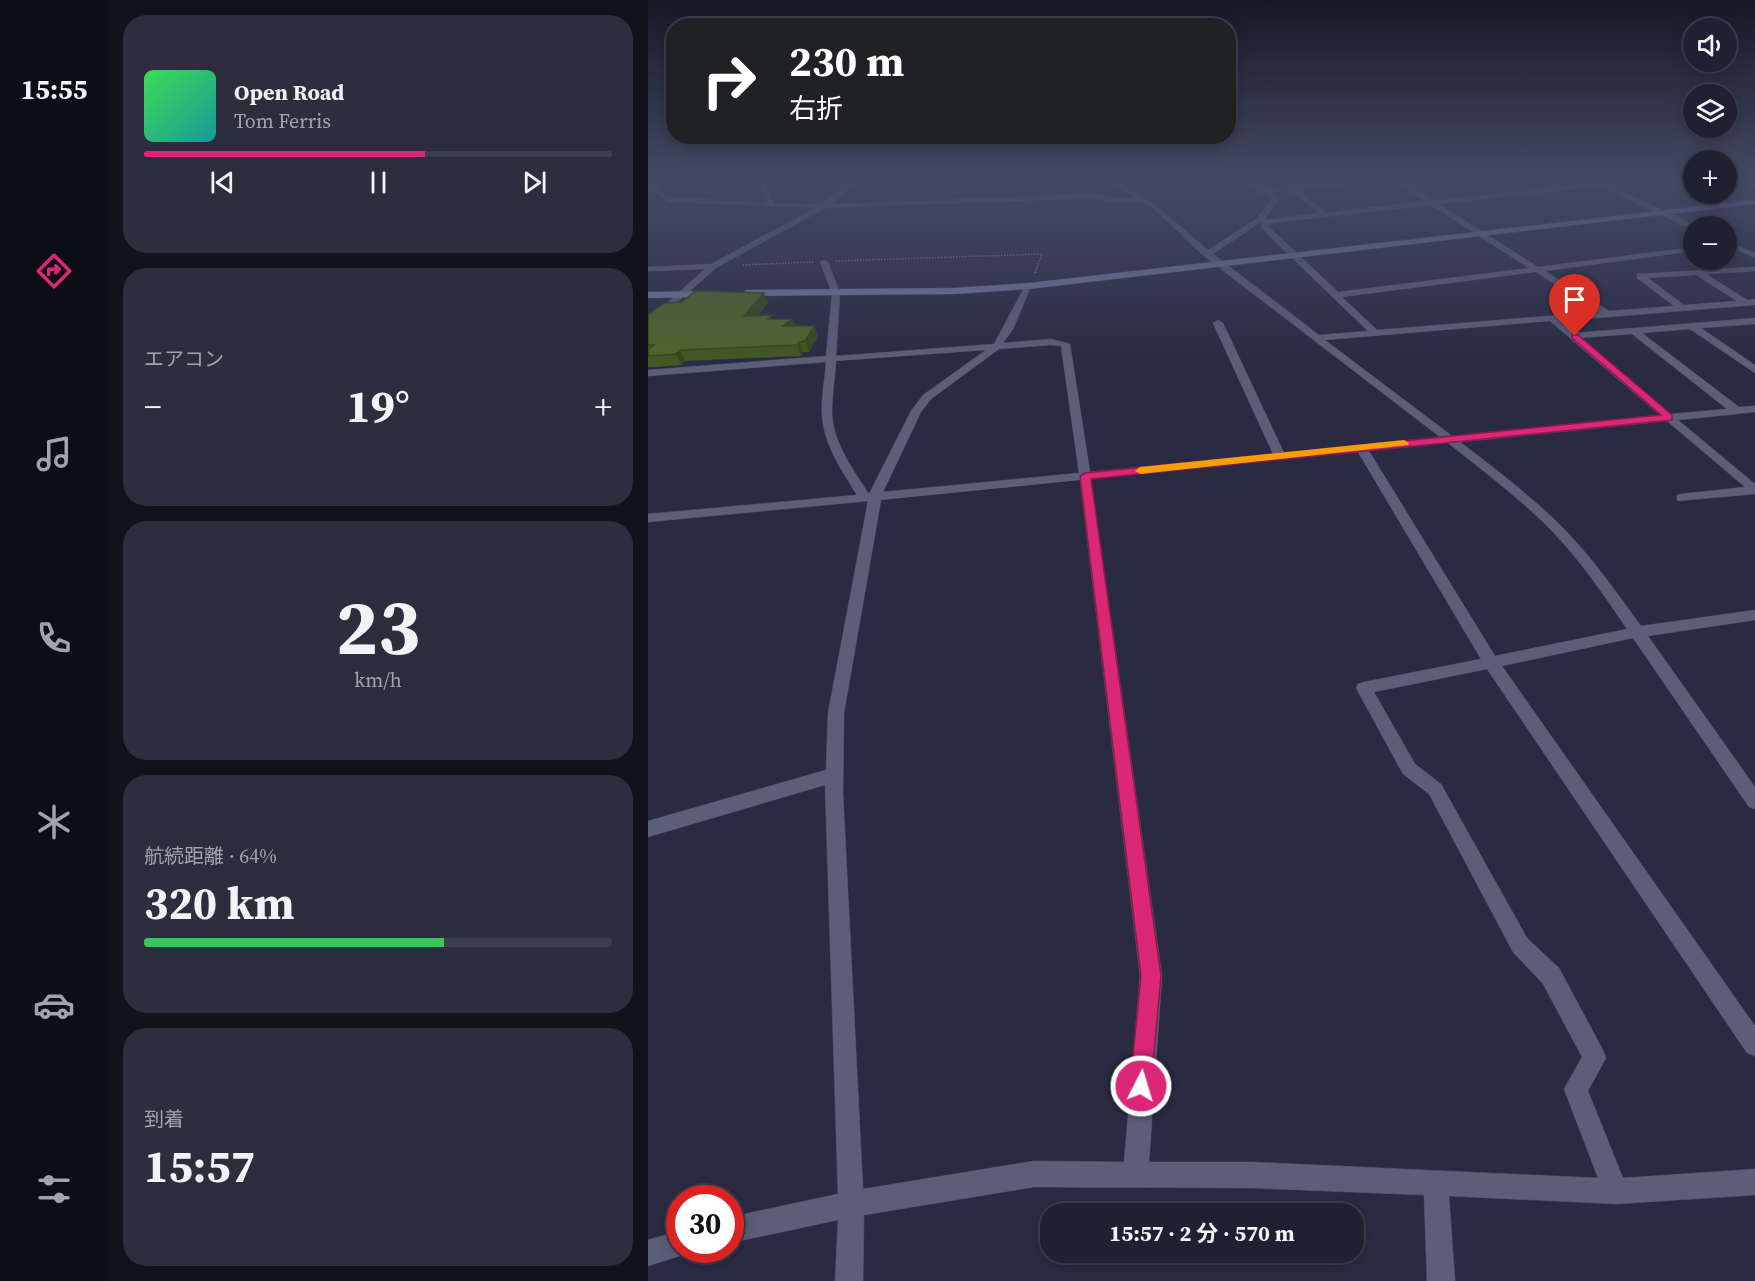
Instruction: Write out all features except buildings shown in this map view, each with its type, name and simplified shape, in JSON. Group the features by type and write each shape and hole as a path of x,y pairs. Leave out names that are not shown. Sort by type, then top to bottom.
{"street":[{"path":"648,325 712,266 763,239"},
{"path":"1189,239 1315,339 1499,477 1550,522 1600,579 1755,801"},
{"path":"1207,254 1234,239"},
{"path":"1277,239 1376,334"},
{"path":"736,294 1029,286 1441,239"},
{"path":"1489,239 1609,315"},
{"path":"1737,248 1755,256"},
{"path":"1337,295 1683,250"},
{"path":"824,262 836,292 833,359 827,414 829,433 843,464 870,498"},
{"path":"648,269 712,266"},
{"path":"1683,309 1640,276 1755,269"},
{"path":"1697,272 1750,303"},
{"path":"849,1281 851,1204 834,775 836,713 870,498 916,411 927,397 996,347 1008,329 1029,286"},
{"path":"648,295 725,294"},
{"path":"1315,339 1750,303"},
{"path":"1554,320 1755,490"},
{"path":"1575,336 1755,321"},
{"path":"1218,323 1280,456"},
{"path":"1692,326 1755,370"},
{"path":"1634,331 1737,411"},
{"path":"648,373 1051,342 1065,344 1085,476 1151,976 1136,1175"},
{"path":"1738,358 1755,356"},
{"path":"648,518 870,498 1755,409"},
{"path":"1360,448 1491,663 1755,1046"},
{"path":"1682,498 1755,490"},
{"path":"1616,1191 1576,1089 1594,1058 1551,976 1520,945 1435,789 1409,769 1364,688 1638,632 1755,615"},
{"path":"648,829 834,775"},
{"path":"744,1227 851,1204 1034,1174 1252,1175 1616,1191 1755,1182"},
{"path":"1436,1184 1441,1281"},
{"path":"648,1253 666,1248"}],"path":[{"path":"712,266 1042,254 1029,286"}],"slow traffic":[{"path":"1140,471 1404,443"}],"route":[{"path":"1141,1086 1151,976 1085,476 1669,417 1575,336"}]}
